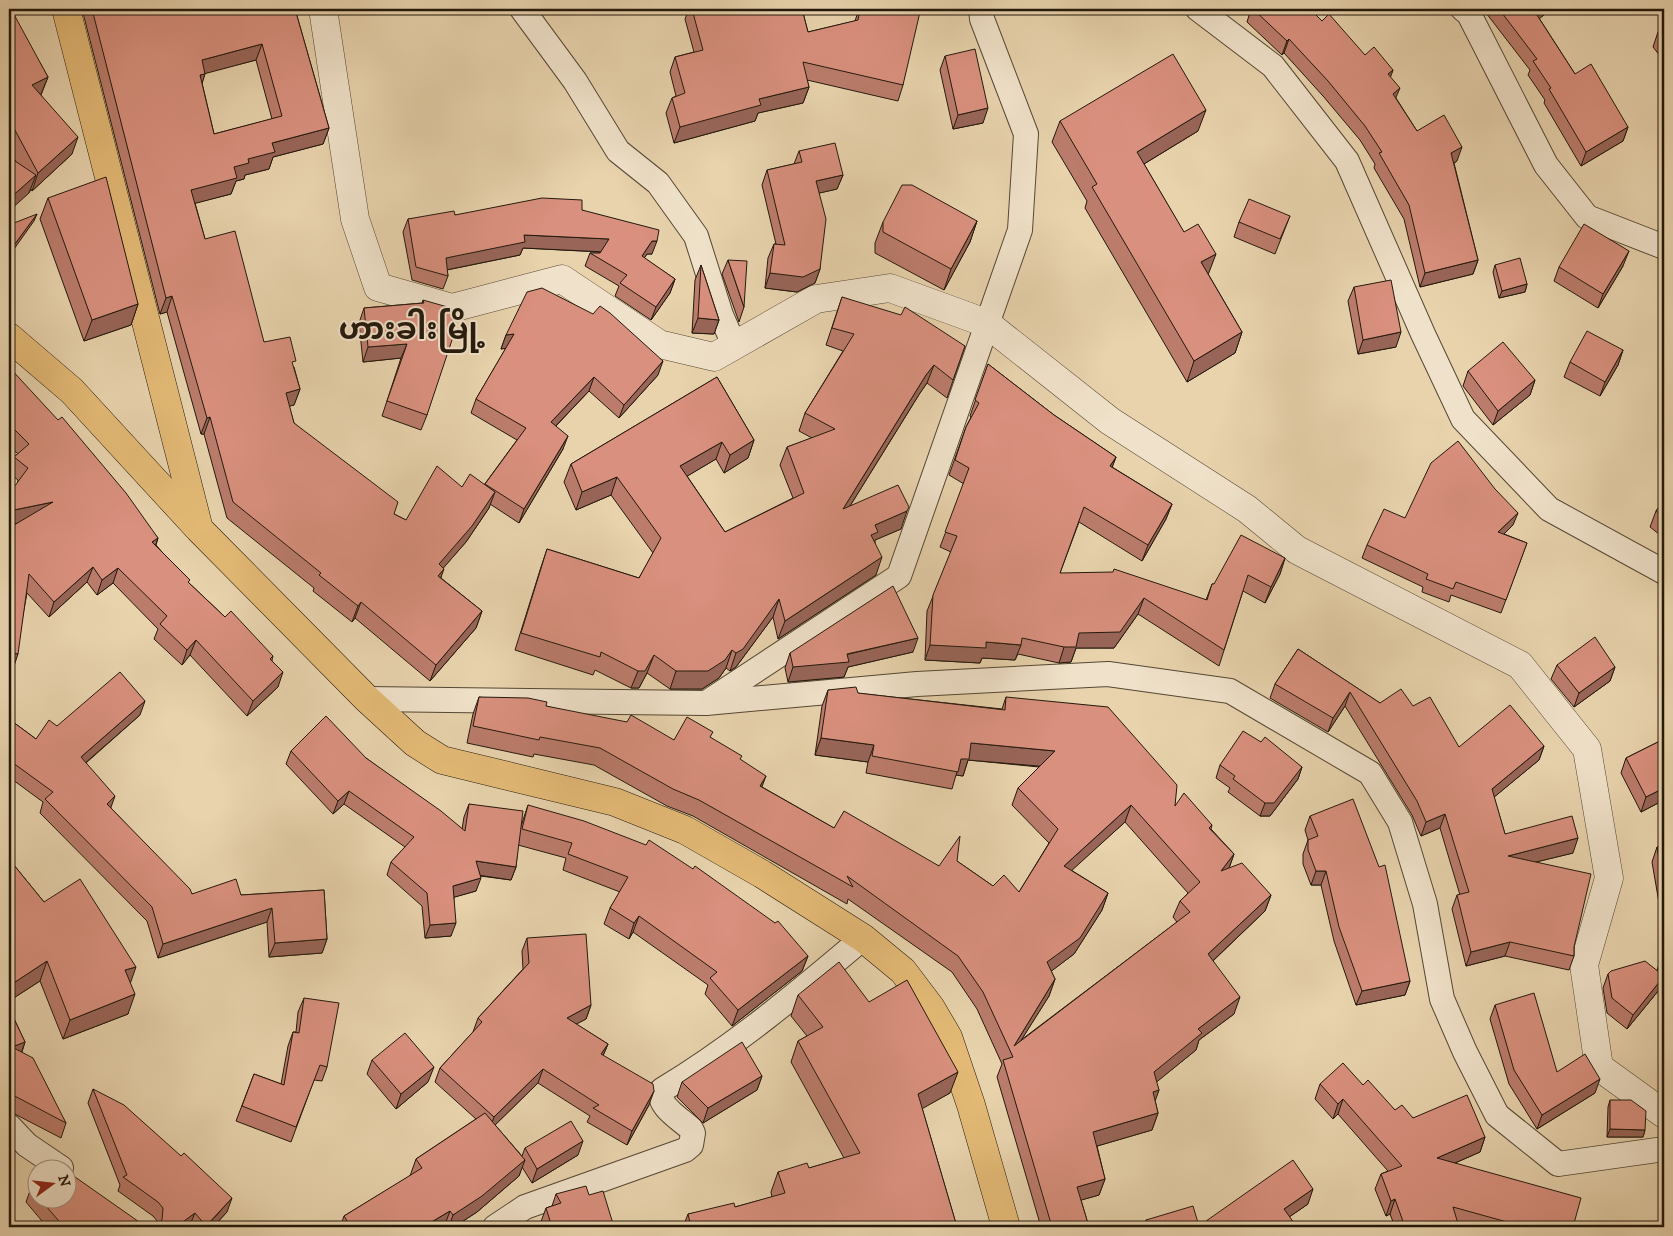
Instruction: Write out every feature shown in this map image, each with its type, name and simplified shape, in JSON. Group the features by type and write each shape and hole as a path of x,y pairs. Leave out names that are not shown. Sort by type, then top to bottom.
{"highway":[{"path":"66,9 199,529"},
{"path":"9,337 72,391 199,529 367,699 415,743 442,760 615,802 685,830 762,874 863,938 903,971 931,1008 948,1037 971,1105 1006,1227"}],"street":[{"path":"323,9 354,220 378,287 452,308 562,279 658,344 714,357 816,299 890,288 986,324 1110,421 1247,509 1296,550 1520,665 1587,749 1609,878 1584,964 1599,1067 1664,1114"},
{"path":"522,9 575,81 618,151 658,183 696,236 721,315 734,345"},
{"path":"706,703 898,576 1020,230 1026,134 982,19 981,9"},
{"path":"1198,9 1273,66 1347,161 1463,419 1549,510 1664,572"},
{"path":"1463,9 1469,14 1546,164 1588,217 1664,247"},
{"path":"367,699 706,703 918,684 1108,674 1230,691 1370,773 1400,822 1425,904 1442,999 1465,1052 1497,1115 1558,1164 1664,1149"},
{"path":"495,1227 525,1207 685,1150 691,1145 693,1133 691,1128 663,1104 660,1097 662,1090 708,1062 753,1029 804,990 863,938"},
{"path":"9,1126 27,1145 45,1158"}],"building":[{"path":"9,9 11,9 48,77 32,85 78,137 38,173 9,119"},
{"path":"92,9 295,9 329,128 272,143 275,152 248,159 249,163 234,167 237,178 191,190 205,239 235,231 264,342 290,337 296,361 292,362 300,389 286,393 294,423 398,502 394,514 406,520 437,466 462,487 470,474 495,492 472,526 439,564 444,569 438,576 482,611 436,665 361,602 358,606 319,575 321,573 233,502 210,417 207,418 172,296 166,298","holes":["262,44 282,116 214,134 200,75 205,74 202,60"]},
{"path":"692,9 802,9 808,32 858,20 860,9 905,9 920,12 903,85 803,62 809,87 759,99 761,105 680,127 672,98 685,93 675,57 703,50"},
{"path":"1253,9 1310,9 1322,21 1329,14 1365,55 1374,47 1393,70 1388,74 1400,88 1393,94 1417,131 1444,115 1462,147 1451,153 1478,260 1425,273 1409,205 1379,153 1382,152 1365,126 1328,81 1289,39 1287,41"},
{"path":"1499,9 1539,9 1535,12 1575,74 1591,64 1628,127 1586,152 1549,89 1551,88 1533,61 1537,59"},
{"path":"1664,28 1664,40 1658,32"},
{"path":"975,49 988,108 958,115 945,56"},
{"path":"1173,54 1206,110 1137,152 1184,232 1198,224 1216,254 1201,262 1242,332 1194,361 1092,187 1097,184 1060,121"},
{"path":"835,143 843,175 816,181 826,219 820,269 803,277 770,273 774,244 785,245 767,170 802,162 799,151"},
{"path":"9,157 36,175 9,199"},
{"path":"106,177 138,304 92,320 48,198"},
{"path":"902,185 912,185 977,221 951,269 883,232 883,222"},
{"path":"542,198 582,200 582,210 659,230 657,241 652,241 642,256 675,279 656,307 620,283 627,275 590,253 600,253 609,239 524,235 525,242 446,258 448,276 416,267 408,219 454,211 455,215"},
{"path":"1249,199 1290,216 1280,239 1239,222"},
{"path":"37,214 9,252 9,225"},
{"path":"1584,224 1629,251 1603,294 1559,267"},
{"path":"1520,258 1527,284 1502,291 1495,265"},
{"path":"728,260 747,261 744,307"},
{"path":"701,265 719,320 698,318"},
{"path":"1391,280 1401,332 1363,340 1354,287"},
{"path":"542,288 593,314 600,306 663,361 624,405 594,377 551,422 568,436 524,509 485,484 526,428 476,399 514,334 506,335 527,292"},
{"path":"842,297 901,315 905,307 965,346 953,380 934,365 926,375 843,509 898,485 909,507 907,511 875,525 878,532 871,535 882,557 785,621 779,599 743,649 736,653 732,650 725,660 708,671 676,671 654,655 645,671 638,671 601,652 600,657 521,633 547,549 639,578 661,538 617,477 582,492 571,464 717,377 754,440 730,455 722,442 680,466 725,532 804,493 787,447 835,429 805,413 854,334 832,328"},
{"path":"423,300 451,308 454,334 427,415 387,401 407,344 368,347 364,308 424,303"},
{"path":"1587,331 1623,350 1605,382 1570,362"},
{"path":"1503,342 1535,380 1498,411 1468,371"},
{"path":"988,364 1054,415 1116,457 1110,466 1172,504 1148,545 1084,507 1060,573 1113,572 1114,569 1207,600 1212,584 1214,584 1241,535 1285,558 1271,587 1248,575 1224,650 1144,598 1120,632 1079,633 1076,647 1064,647 1022,638 1021,645 986,642 986,648 930,645 933,595 957,536 945,532 969,468 955,460 966,427 979,403 975,400"},
{"path":"9,367 58,420 62,417 126,493 158,538 152,542 190,580 188,582 225,617 231,611 273,656 270,659 283,672 253,701 196,640 187,650 160,624 167,616 118,568 102,580 93,567 54,602 29,574 18,654 9,652 9,528 53,502 9,511 9,494 28,468 14,457 29,444 9,424"},
{"path":"1458,441 1495,489 1518,513 1498,532 1527,543 1506,600 1456,582 1453,589 1426,579 1428,574 1367,545 1384,509 1405,518 1431,463"},
{"path":"1664,500 1664,517 1656,511"},
{"path":"893,586 918,638 847,654 849,662 793,667 790,653"},
{"path":"1595,637 1615,667 1579,693 1557,665"},
{"path":"1298,649 1380,703 1401,689 1413,706 1430,697 1459,747 1510,705 1544,746 1492,789 1505,834 1572,816 1578,838 1508,856 1591,874 1574,947 1574,956 1510,942 1471,952 1457,895 1469,892 1445,814 1426,822 1417,801 1350,692 1333,718 1275,684"},
{"path":"120,672 145,701 81,757 115,796 107,804 190,889 192,894 236,879 241,895 324,890 327,939 275,943 272,908 163,944 152,907 45,799 53,792 9,760 9,719 36,739 49,720 57,726"},
{"path":"856,687 858,693 1005,710 1006,697 1108,707 1177,785 1175,806 1184,793 1212,825 1209,828 1234,854 1221,871 1242,863 1271,895 1208,954 1240,997 1198,1029 1202,1033 1154,1072 1159,1090 1153,1092 1158,1113 1093,1132 1105,1179 1077,1187 1089,1227 1052,1227 1003,1060 1013,1057 983,992 958,956 847,876 853,887 699,800 673,789 600,748 540,737 539,740 473,726 479,697 528,698 547,702 546,706 627,722 631,715 674,740 687,717 713,732 710,737 742,756 740,759 766,776 760,786 834,828 844,811 939,866 960,836 957,861 993,886 1004,875 1019,892 1058,829 1018,788 1055,751 971,743 969,759 961,759 958,772 872,756 874,745 821,738 828,690","holes":["1131,805 1200,882 1180,901 1190,912 1014,1046 1055,979 1047,962 1080,938 1108,893 1064,866"]},
{"path":"326,716 366,758 441,811 465,831 469,804 523,811 516,867 476,861 481,878 453,886 456,923 430,925 427,893 391,862 414,837 349,791 338,801 291,751"},
{"path":"1243,731 1261,742 1265,737 1302,767 1274,803 1265,803 1233,779 1235,776 1220,765"},
{"path":"1664,739 1664,788 1646,797 1626,758"},
{"path":"1353,799 1379,867 1385,865 1410,981 1362,991 1339,927 1326,871 1316,871 1308,850 1308,840 1318,836 1310,816"},
{"path":"528,805 584,821 646,845 649,840 693,869 695,866 775,923 778,921 808,956 738,1010 710,978 717,972 639,916 634,923 610,908 628,877 568,854 572,843 522,829"},
{"path":"1664,846 1664,889 1657,847"},
{"path":"9,859 44,902 80,879 136,967 125,970 135,994 70,1020 47,961 9,986"},
{"path":"586,934 591,1005 567,1018 608,1044 601,1054 653,1084 654,1091 632,1131 593,1108 599,1105 543,1069 494,1117 440,1068 482,1022 478,1018 529,963 527,938"},
{"path":"1645,961 1664,976 1633,1015 1612,998 1608,974 1611,971"},
{"path":"839,962 869,1002 907,980 958,1072 918,1094 957,1227 691,1227 688,1214 734,1203 735,1207 785,1193 778,1172 807,1163 809,1168 860,1153 798,1041 823,1027 798,995"},
{"path":"1534,993 1557,1072 1585,1054 1600,1079 1542,1115 1514,1070 1495,1005"},
{"path":"304,998 339,1003 327,1067 320,1065 296,1127 242,1106 254,1074 284,1085 293,1032 299,1033"},
{"path":"9,1008 25,1042 12,1047 33,1058 66,1123 9,1093"},
{"path":"405,1033 434,1067 401,1094 372,1060"},
{"path":"742,1042 762,1076 708,1108 682,1082"},
{"path":"1343,1063 1363,1085 1368,1080 1395,1110 1402,1105 1413,1118 1467,1095 1485,1137 1437,1158 1581,1198 1573,1227 1525,1227 1453,1207 1459,1227 1405,1227 1395,1199 1391,1201 1381,1174 1402,1166 1343,1099 1338,1104 1320,1084"},
{"path":"93,1089 124,1105 181,1156 184,1153 232,1198 206,1226 195,1213 176,1227 64,1227 48,1208 78,1208 78,1179 142,1224 155,1226 162,1220 163,1208 158,1202 123,1177 127,1175"},
{"path":"1610,1100 1631,1100 1646,1111 1645,1130 1610,1129"},
{"path":"485,1113 525,1160 482,1196 453,1215 450,1211 423,1227 351,1227 344,1216 422,1168 416,1159"},
{"path":"571,1121 583,1141 537,1169 525,1148"},
{"path":"1293,1160 1313,1189 1284,1209 1297,1227 1150,1227 1146,1220 1193,1206 1199,1226"},
{"path":"586,1186 589,1195 603,1191 614,1227 552,1227 546,1208 561,1203 556,1194"}],"district":[{"name":"ဟားခါးမြို့","path":"412,330"}]}
